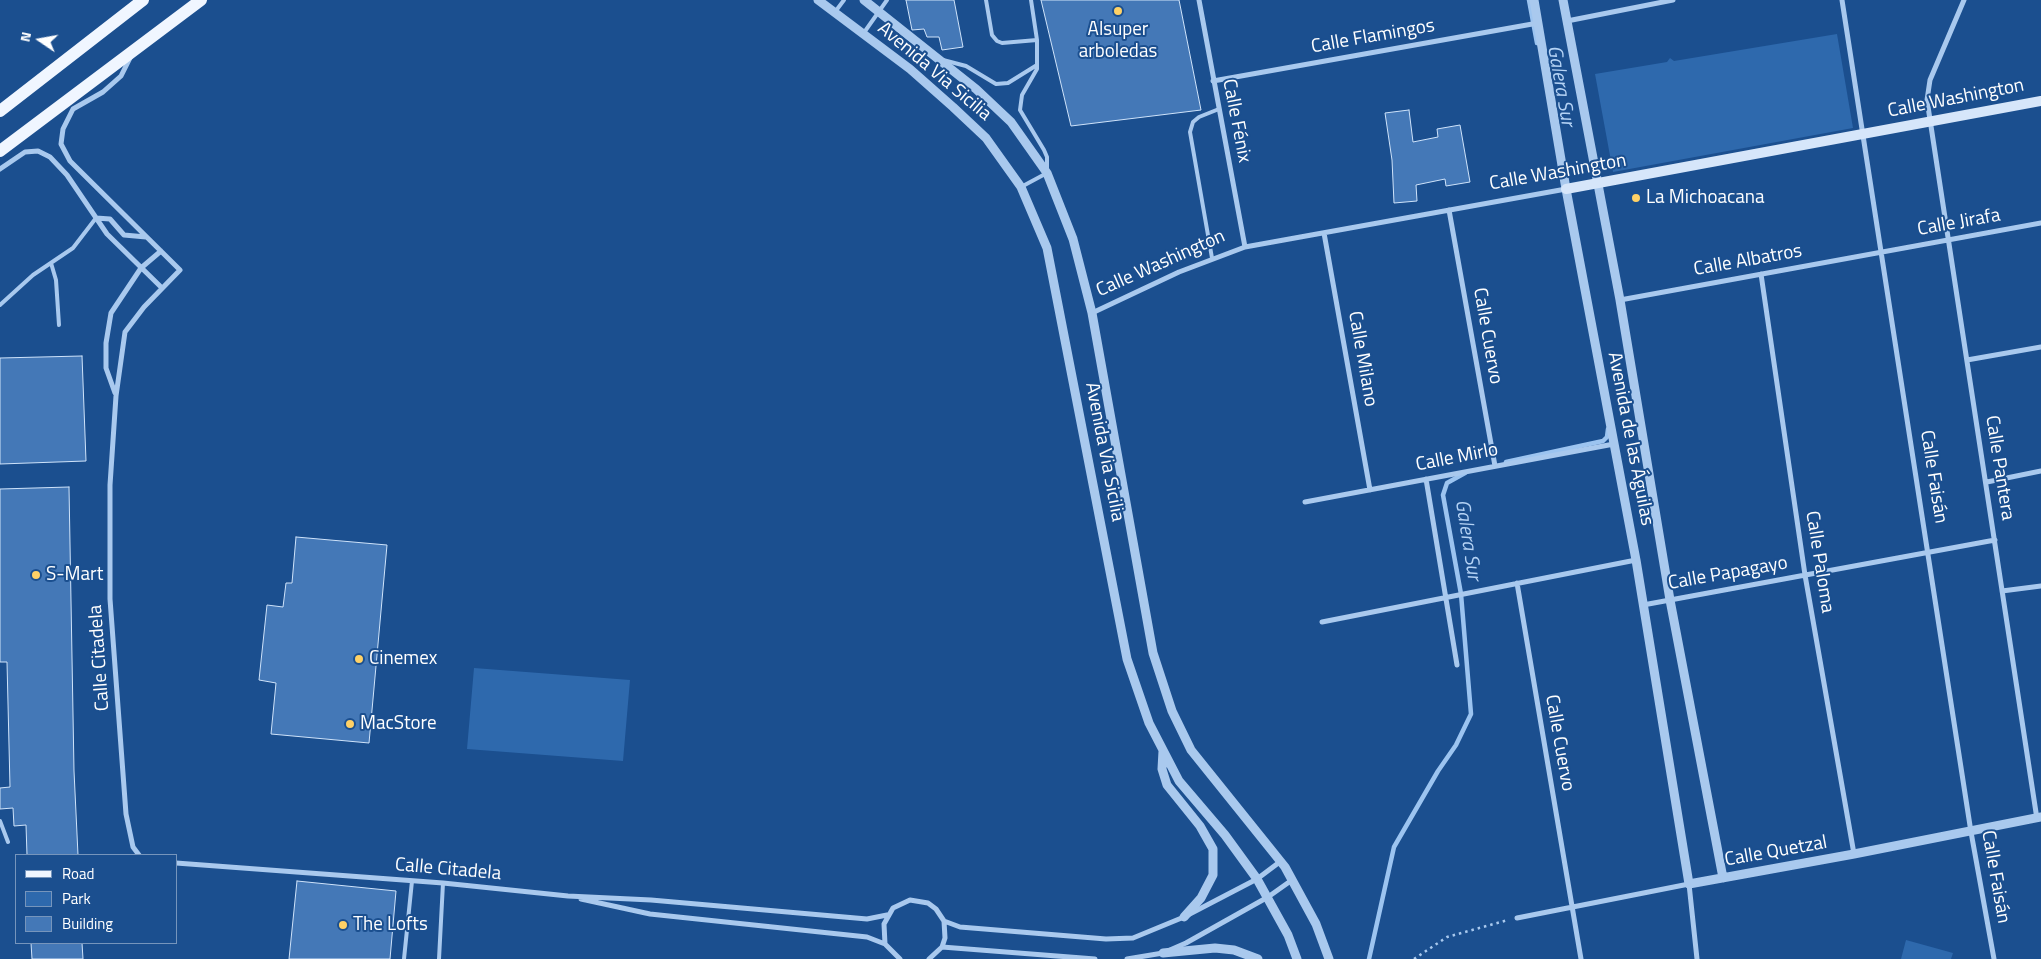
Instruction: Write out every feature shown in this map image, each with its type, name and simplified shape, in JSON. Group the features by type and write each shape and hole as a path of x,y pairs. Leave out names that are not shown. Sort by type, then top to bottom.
{"main road":[{"path":"0,112 143,0"},
{"path":"0,151 201,0"},
{"name":"Calle Washington","path":"1566,189 2041,101"}],"street":[{"name":"Avenida Via Sicilia","path":"818,0 910,69 986,138 1022,187 1047,248 1127,659 1149,723 1179,782 1225,835 1257,879 1288,935 1297,959"},
{"name":"Avenida Via Sicilia","path":"864,0 942,60 1011,122 1047,173 1073,239 1092,313 1152,653 1172,711 1191,750 1281,862 1316,924 1329,959"},
{"name":"Calle Fénix","path":"1199,0 1245,247"},
{"name":"Avenida de las Águilas","path":"1534,0 1566,189 1636,560 1689,884"},
{"name":"Avenida de las Águilas","path":"1563,0 1596,184 1620,300 1670,600 1723,878"},
{"path":"1567,21 1673,0"},
{"name":"Calle Faisán","path":"1842,0 1971,832 1994,959"},
{"name":"Calle Pantera","path":"1964,0 1930,80 1927,100 1987,482 2002,591 2039,818"},
{"name":"Calle Flamingos","path":"1213,81 1538,23"},
{"path":"116,396 106,368 106,343 111,313 142,268 161,251 70,161 61,144 62,129 73,109 103,92 121,76 134,49"},
{"path":"0,169 25,152 38,151 50,157 67,175 107,234 162,288"},
{"name":"Calle Washington","path":"1092,313 1212,258 1245,247 1566,189"},
{"name":"Calle Cuervo","path":"1449,210 1495,466"},
{"path":"96,218 110,220 124,234 147,237"},
{"name":"Calle Jirafa","path":"1882,252 2041,223"},
{"name":"Calle Milano","path":"1324,233 1370,490"},
{"name":"Calle Citadela","path":"138,854 133,847 126,814 110,599 110,485 116,396 125,332 144,307 180,270 161,251"},
{"name":"Calle Albatros","path":"1620,300 1882,252"},
{"name":"Calle Paloma","path":"1761,274 1805,575 1854,854"},
{"path":"1967,360 2041,347"},
{"name":"Calle Mirlo","path":"1305,502 1614,444"},
{"path":"1987,482 2041,471"},
{"path":"1426,479 1457,665"},
{"name":"Calle Papagayo","path":"1643,605 1995,540"},
{"path":"1322,622 1636,560"},
{"name":"Calle Cuervo","path":"1517,584 1581,959"},
{"path":"2002,591 2041,586"},
{"path":"1164,751 1162,769 1167,785 1200,826 1213,849 1212,875 1201,898 1184,917"},
{"name":"Calle Quetzal","path":"1517,918 2039,818"},
{"path":"944,921 960,927 1106,940 1132,938 1184,917 1257,879 1281,862"},
{"name":"Calle Citadela","path":"178,863 443,883 568,896 652,900 867,919 888,915"},
{"path":"1163,953 1186,943 1268,897 1292,880"},
{"path":"1689,884 1698,959"},
{"name":"Calle Citadela","path":"568,896 650,914 867,937 886,944"},
{"path":"896,958 886,944 883,930 888,915 901,903 920,901 936,909 944,921 945,938 942,947 929,959"},
{"path":"942,947 1095,959"},
{"path":"1126,959 1215,948 1234,950 1258,959"}],"lane":[{"path":"835,13 844,0"},
{"path":"863,34 880,13 887,0"},
{"path":"986,0 992,35 997,41 1002,43 1037,40"},
{"path":"1022,187 1047,173 1047,157 1044,150 1020,110 1022,95 1034,78 1037,65 1037,40 1031,0"},
{"path":"942,60 966,66 996,84 1008,83 1037,65"},
{"path":"1212,258 1190,132 1193,122 1199,116 1219,109"},
{"path":"0,305 33,275 72,248 96,218"},
{"path":"51,263 56,280 59,325"},
{"path":"0,821 8,842"},
{"path":"404,959 412,881"},
{"path":"439,959 443,883"}],"path":[{"path":"1414,959 1447,937 1517,918"}],"green space":[{"path":"1837,34 1853,128 1613,172 1595,74 1667,62 1670,58 1674,61"},
{"path":"474,668 630,680 623,761 467,749"},
{"path":"1906,940 1953,953 1951,959 1901,959"}],"building":[{"path":"906,0 954,0 963,47 942,50 939,37 927,37 924,29 912,30"},
{"path":"1041,0 1179,0 1201,110 1071,126"},
{"path":"1409,110 1413,142 1438,137 1437,129 1460,125 1470,182 1446,186 1445,179 1416,185 1417,201 1394,203 1392,160 1385,113"},
{"path":"82,356 86,461 0,464 0,358"},
{"name":"S-Mart","path":"69,487 74,771 78,854 27,854 26,825 14,826 13,808 0,809 0,788 10,787 7,662 0,662 0,489"},
{"path":"296,537 387,545 369,743 271,734 276,683 259,680 267,605 283,607 286,583 292,583"},
{"name":"The Lofts","path":"297,881 396,891 390,959 289,959"},
{"path":"31,944 82,944 83,959 32,959"}],"waterway":[{"name":"Galera Sur","path":"1529,0 1537,43"},
{"name":"Galera Sur","path":"1506,462 1603,441 1607,437 1608,429"},
{"name":"Galera Sur","path":"1369,959 1394,847 1438,771 1456,745 1471,714 1461,594 1443,495 1447,483 1465,473"}],"place":[{"name":"Alsuper arboledas","path":"1118,11"},
{"name":"La Michoacana","path":"1636,198"},
{"name":"S-Mart","path":"36,575"},
{"name":"Cinemex","path":"359,659"},
{"name":"MacStore","path":"350,724"},
{"name":"The Lofts","path":"343,925"}]}
